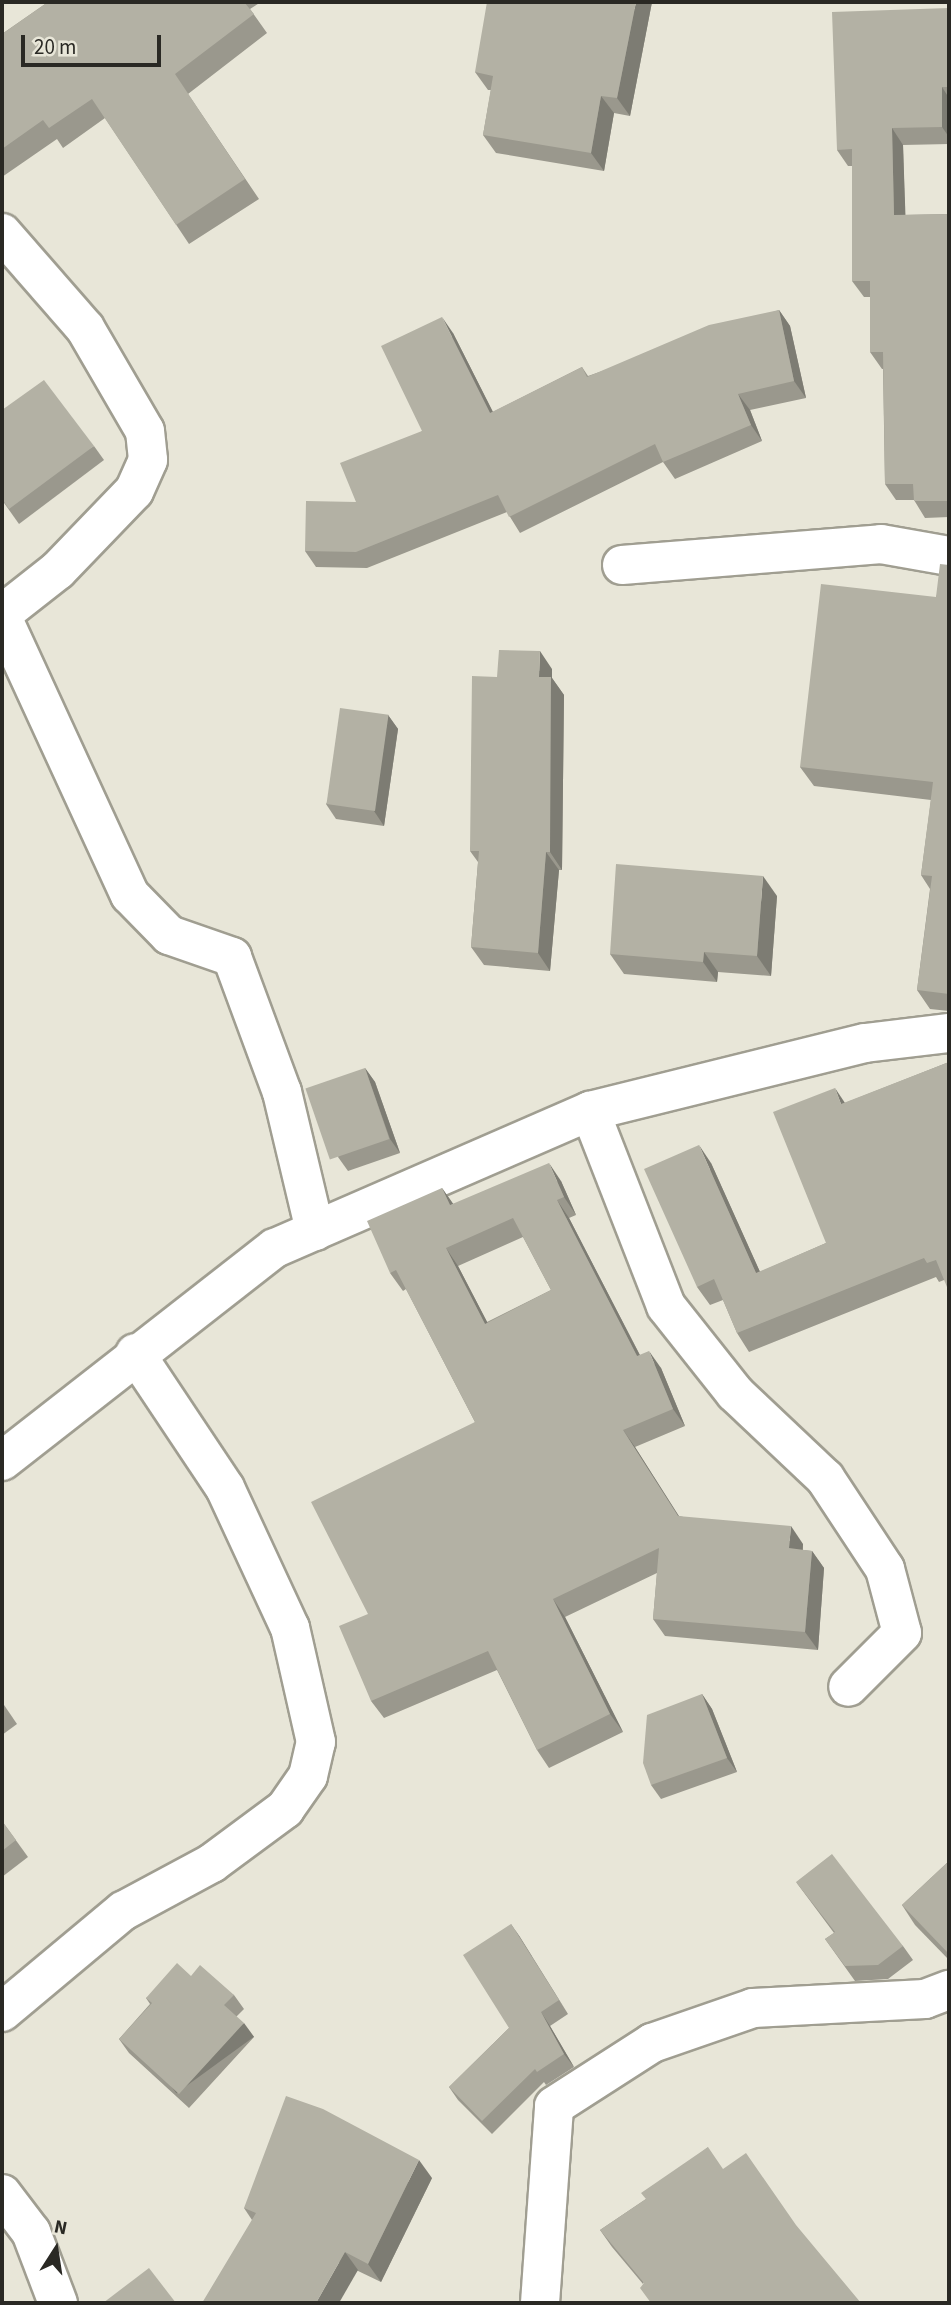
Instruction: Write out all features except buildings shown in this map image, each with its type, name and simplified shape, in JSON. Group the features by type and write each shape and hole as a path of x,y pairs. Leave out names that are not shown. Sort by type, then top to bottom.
{"street":[{"path":"2,233 85,328 145,431 148,460 125,501 58,570 2,616 130,894 169,935 232,957 282,1092 314,1231"},
{"path":"622,565 881,544 949,556"},
{"path":"2,1461 135,1353 275,1248 590,1111 865,1043 949,1033"},
{"path":"590,1111 666,1306 735,1393 825,1478 886,1569 902,1633 848,1687"},
{"path":"2,2012 123,1911 212,1863 285,1809 308,1776 316,1742 290,1628 231,1499 135,1353"},
{"path":"540,2303 554,2106 652,2043 753,2008 925,1999 949,1990"},
{"path":"2,2194 31,2232 58,2303"}]}
